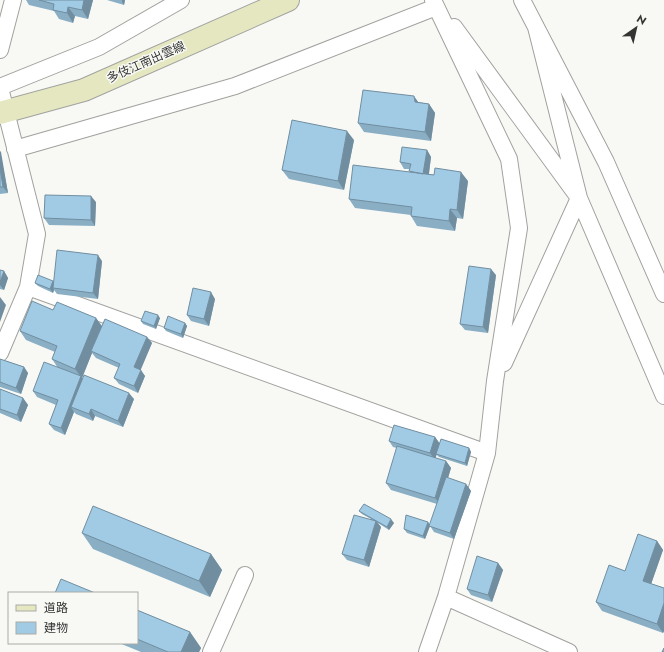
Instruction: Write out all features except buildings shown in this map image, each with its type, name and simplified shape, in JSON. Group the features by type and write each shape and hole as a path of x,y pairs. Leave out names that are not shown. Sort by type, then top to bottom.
{"main road":[{"name":"多伎江南出雲線","path":"3,113 84,90 288,0"}],"street":[{"path":"0,50 13,0"},
{"path":"0,353 28,287 37,234 15,149 3,113 0,88 99,47 182,0"},
{"path":"522,0 606,162 664,294"},
{"path":"15,149 235,86 435,2"},
{"path":"435,2 579,198"},
{"path":"427,652 446,597 487,453 496,381 519,228 509,159 435,2"},
{"path":"536,27 579,198 664,396"},
{"path":"496,381 579,198"},
{"path":"28,287 487,453"},
{"path":"211,652 245,575"},
{"path":"446,597 569,652"}]}
